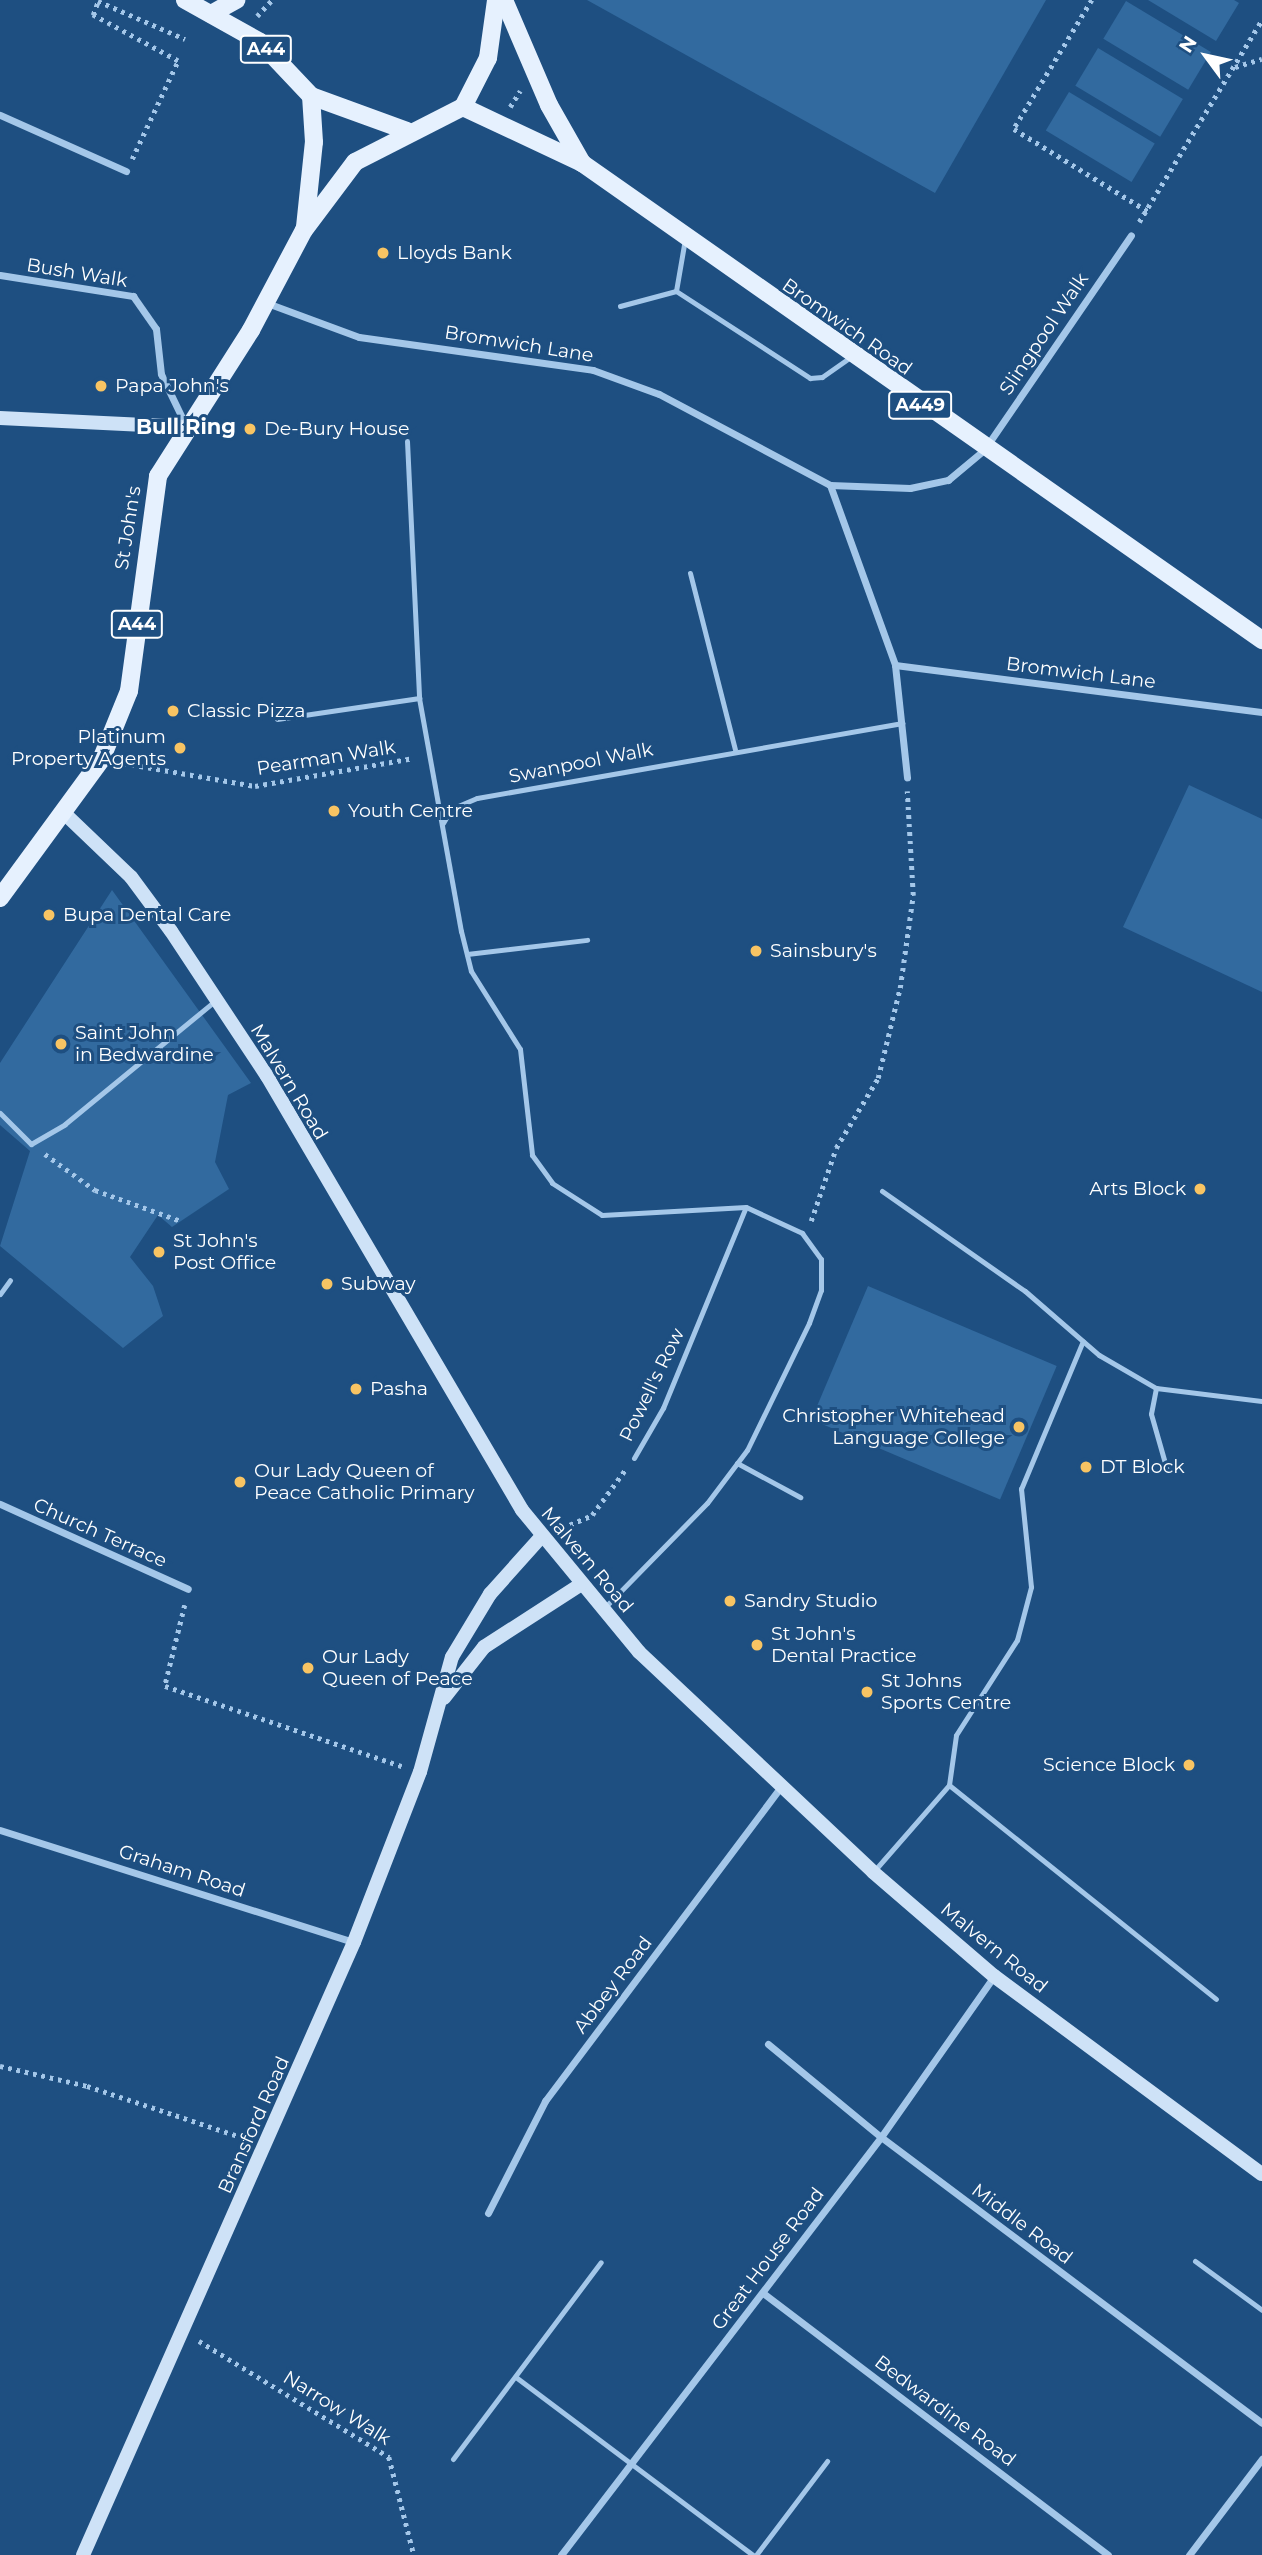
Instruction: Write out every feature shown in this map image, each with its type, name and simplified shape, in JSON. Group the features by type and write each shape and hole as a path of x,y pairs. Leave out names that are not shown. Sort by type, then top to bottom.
{"main road":[{"name":"A44","path":"185,0 260,42 311,96 407,131 463,107"},
{"path":"211,14 236,0"},
{"path":"463,107 488,58 496,0"},
{"name":"Bromwich Road","path":"504,0 549,106 582,163"},
{"name":"St John's","path":"304,230 314,142 311,96"},
{"name":"Bromwich Road","path":"463,107 582,163 984,450 1262,640"},
{"name":"St John's","path":"63,813 101,760 129,691 158,476 186,427 267,303 304,230 355,162 407,131"},
{"path":"0,418 186,427"},
{"name":"A44","path":"0,898 63,813"},
{"name":"Malvern Road","path":"63,813 131,877 216,1000 540,1538 580,1585 781,1787 873,1872 994,1976 1262,2174"},
{"name":"Bransford Road","path":"82,2555 267,2145 354,1942 420,1772 452,1657 490,1594 540,1538"},
{"name":"Bransford Road","path":"441,1702 484,1647 580,1585"}],"street":[{"path":"0,115 126,171"},
{"name":"Slingpool Walk","path":"984,450 1131,235"},
{"name":"Bush Walk","path":"0,275 133,296 156,329 160,374 186,427"},
{"name":"Bromwich Lane","path":"267,303 359,337 593,370 659,394 830,485 910,488 948,480 984,450"},
{"path":"830,485 895,665 907,777"},
{"name":"Bromwich Lane","path":"895,665 1262,712"},
{"name":"Church Terrace","path":"0,1504 188,1590"},
{"name":"Abbey Road","path":"488,2213 545,2101 781,1787"},
{"name":"Graham Road","path":"0,1830 354,1942"},
{"name":"Great House Road","path":"561,2555 880,2137 994,1976"},
{"name":"Middle Road","path":"768,2044 880,2137 1262,2423"},
{"name":"Bedwardine Road","path":"764,2292 1108,2555"},
{"path":"1189,2555 1262,2459"}],"lane":[{"path":"676,291 685,238"},
{"path":"620,306 676,291 810,378 822,377 852,356"},
{"path":"407,441 419,698 467,954 520,1049 532,1155 552,1183 602,1215 746,1207 802,1233 821,1259 821,1290 781,1389 737,1463 603,1609"},
{"path":"690,573 736,748"},
{"path":"277,719 419,698"},
{"name":"Swanpool Walk","path":"442,825 451,809 477,798 736,748 902,723"},
{"path":"467,954 587,940"},
{"path":"0,1113 31,1143 65,1124 216,1000"},
{"path":"883,1191 1025,1291 1083,1341 1156,1388 1262,1401"},
{"name":"Powell's Row","path":"634,1458 663,1408 746,1207"},
{"path":"0,1294 10,1280"},
{"path":"873,1872 949,1785 956,1735 1017,1640 1031,1587 1021,1489 1083,1341"},
{"path":"1156,1388 1151,1414 1167,1470"},
{"path":"737,1463 800,1497"},
{"path":"949,1785 1216,1999"},
{"path":"1195,2261 1262,2310"},
{"path":"453,2459 517,2378 601,2262"},
{"path":"517,2378 633,2459 755,2555 827,2461"}],"path":[{"path":"269,6 272,0"},
{"path":"1092,0 1014,129 1149,212"},
{"path":"126,171 178,61 93,15 98,1 185,38"},
{"path":"1131,235 1149,212 1262,20"},
{"path":"1234,68 1262,60"},
{"name":"Pearman Walk","path":"101,760 255,786 430,755"},
{"path":"802,1233 819,1210 836,1148 878,1078 900,988 913,895 907,777"},
{"path":"31,1143 95,1190 181,1221"},
{"name":"Powell's Row","path":"540,1538 592,1515 634,1458"},
{"path":"188,1590 165,1686 420,1772"},
{"path":"0,2066 88,2086 267,2145"},
{"name":"Narrow Walk","path":"183,2331 389,2457 414,2555"}],"shaded area":[{"path":"587,0 1046,0 935,193"},
{"path":"1148,0 1234,0 1239,3 1216,41"},
{"path":"1126,1 1211,52 1188,90 1103,39"},
{"path":"1098,48 1183,99 1160,137 1075,86"},
{"path":"1069,92 1155,144 1132,182 1046,131"},
{"path":"1189,785 1262,819 1262,992 1123,927"},
{"path":"112,890 251,1083 228,1095 215,1162 229,1189 172,1227 158,1215 130,1257 153,1286 163,1316 123,1348 0,1246 30,1151 0,1125 0,1063"},
{"path":"868,1286 1057,1366 1000,1500 811,1419"}],"place":[{"name":"Lloyds Bank","path":"383,253"},
{"name":"Papa John's","path":"101,386"},
{"name":"De-Bury House","path":"250,429"},
{"name":"Classic Pizza","path":"173,711"},
{"name":"Platinum Property Agents","path":"180,748"},
{"name":"Youth Centre","path":"334,811"},
{"name":"Bupa Dental Care","path":"49,915"},
{"name":"Sainsbury's","path":"756,951"},
{"name":"Saint John in Bedwardine","path":"61,1044"},
{"name":"Arts Block","path":"1200,1189"},
{"name":"St John's Post Office","path":"159,1252"},
{"name":"Subway","path":"327,1284"},
{"name":"Pasha","path":"356,1389"},
{"name":"Christopher Whitehead Language College","path":"1019,1427"},
{"name":"DT Block","path":"1086,1467"},
{"name":"Our Lady Queen of Peace Catholic Primary","path":"240,1482"},
{"name":"Sandry Studio","path":"730,1601"},
{"name":"St John's Dental Practice","path":"757,1645"},
{"name":"Our Lady Queen of Peace","path":"308,1668"},
{"name":"St Johns Sports Centre","path":"867,1692"},
{"name":"Science Block","path":"1189,1765"}],"district":[{"name":"Bull Ring","path":"186,427"}]}
